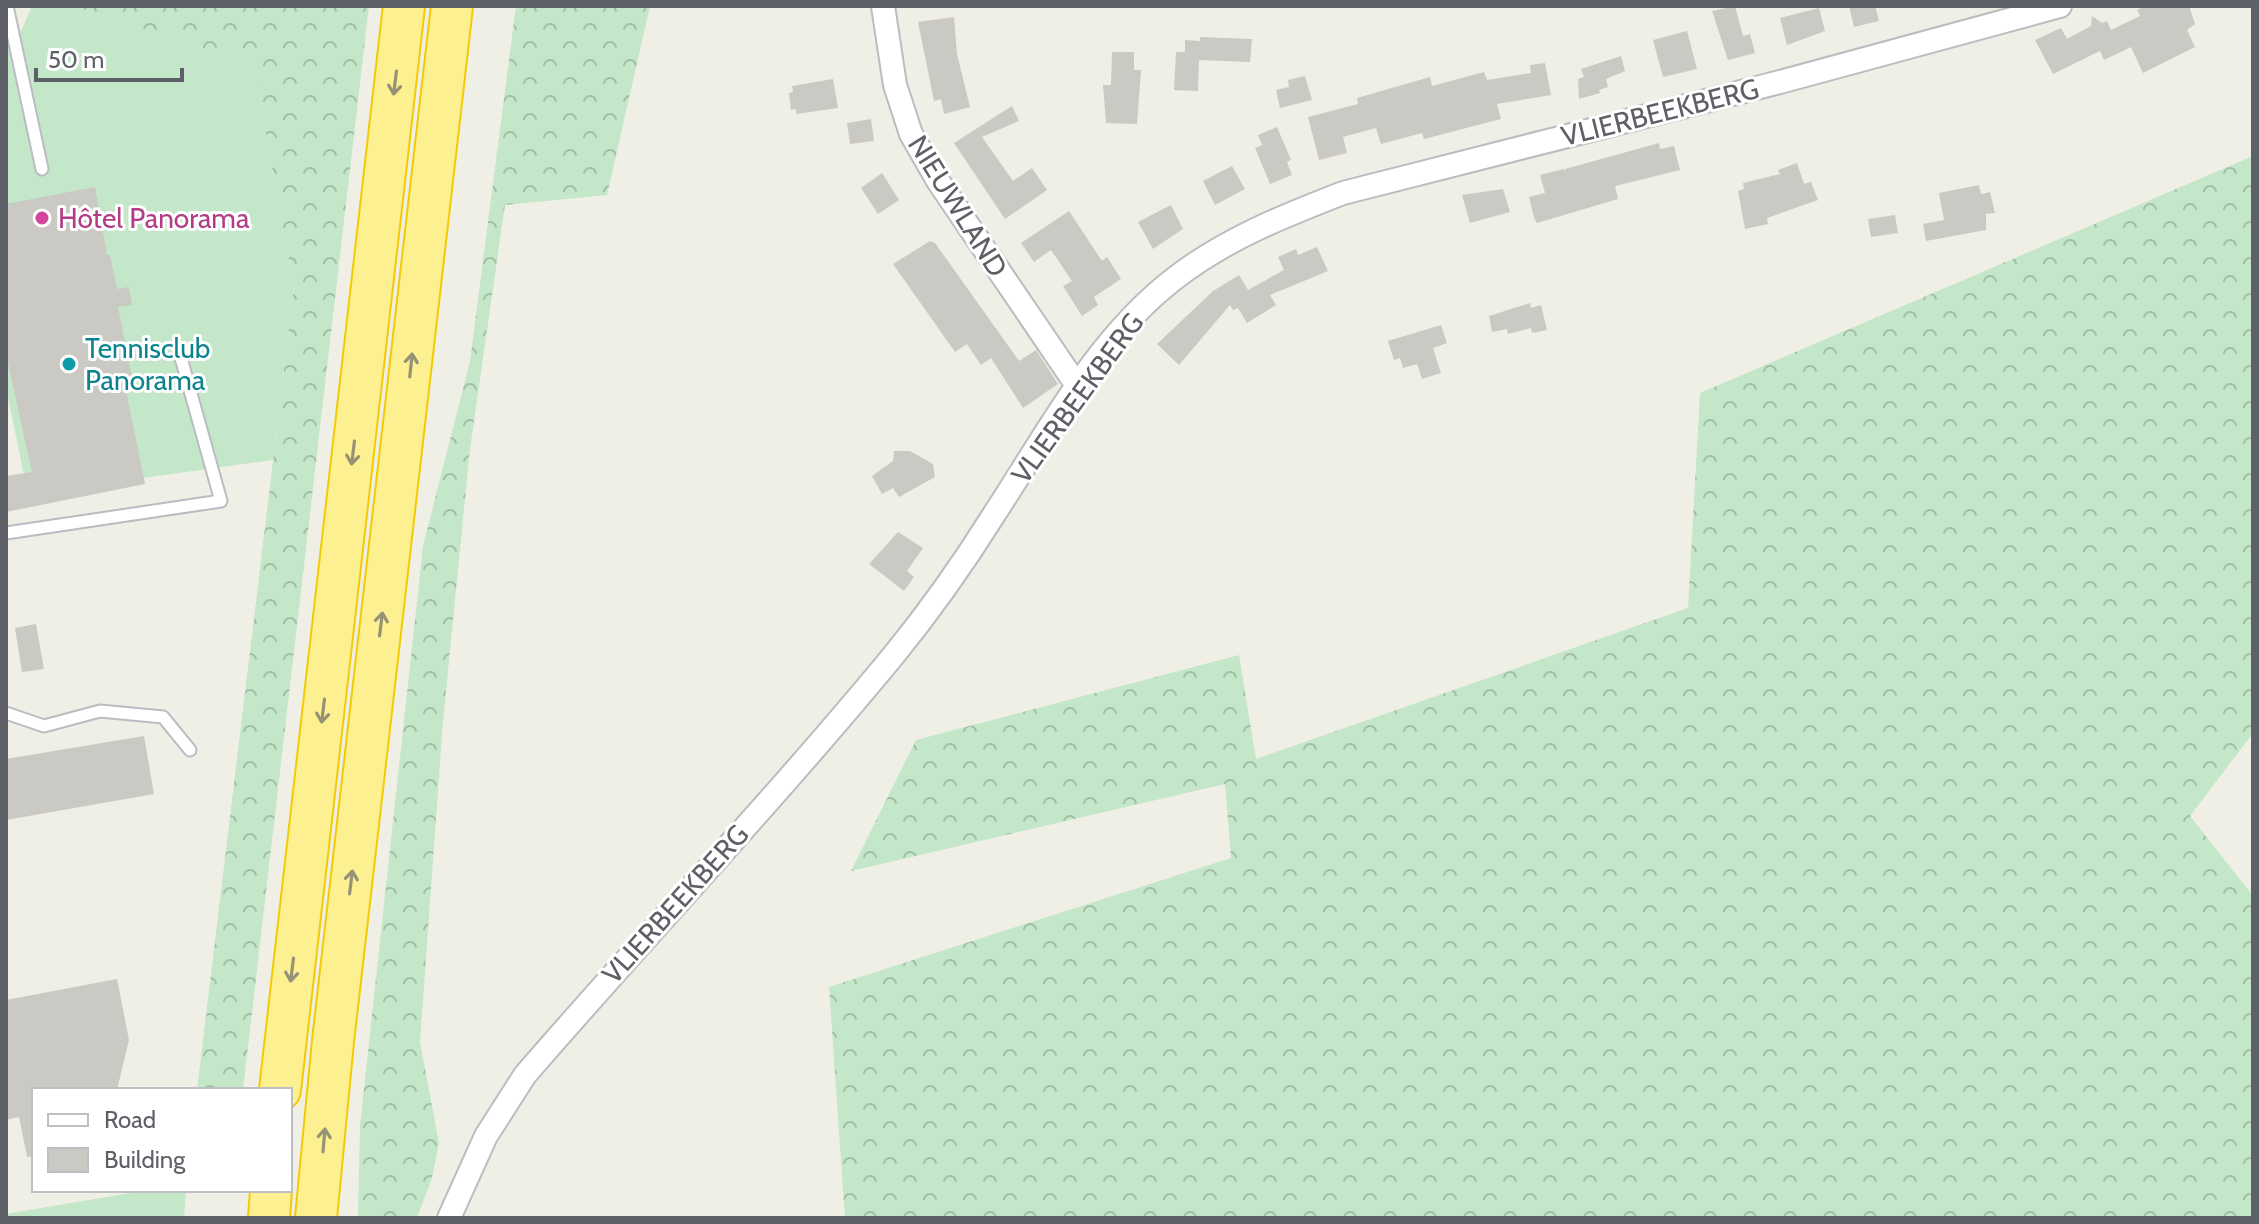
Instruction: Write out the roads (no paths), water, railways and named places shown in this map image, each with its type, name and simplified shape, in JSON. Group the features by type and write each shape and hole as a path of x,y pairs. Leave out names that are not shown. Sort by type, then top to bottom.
{"highway":[{"path":"280,1088 404,6"},
{"path":"316,1218 333,1041 452,6"},
{"path":"269,1218 271,1192"}],"street":[{"name":"NIEUWLAND","path":"883,6 895,85 911,134 946,193 1078,387"},
{"name":"VLIERBEEKBERG","path":"449,1218 486,1136 514,1090 896,652 992,518 1045,432 1078,387 1139,309 1175,279 1222,246 1282,216 1343,193 1780,82 1996,14 2060,6"}],"lane":[{"path":"7,6 42,169"},
{"path":"6,533 221,501 181,358"},
{"path":"6,713 44,726 100,711 163,717 190,750"}],"place":[{"name":"Hôtel Panorama","path":"42,218"},
{"name":"Tennisclub Panorama","path":"69,364"}]}
